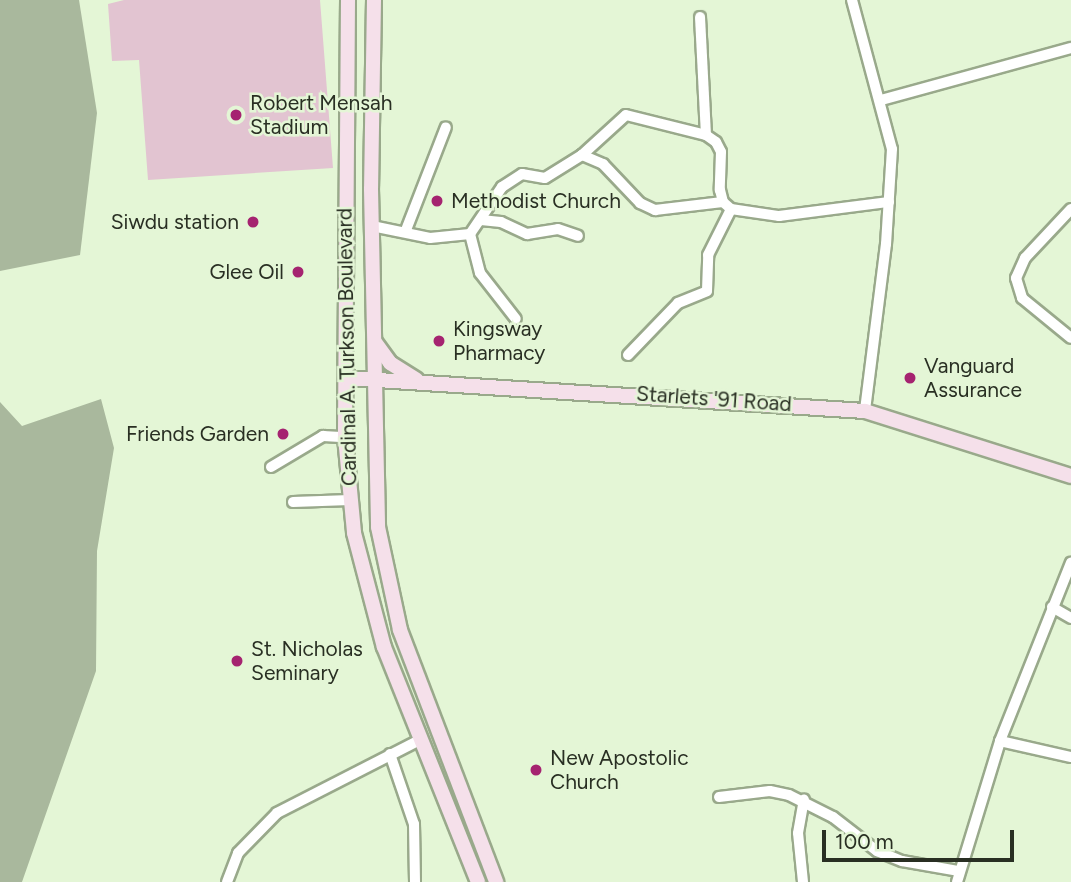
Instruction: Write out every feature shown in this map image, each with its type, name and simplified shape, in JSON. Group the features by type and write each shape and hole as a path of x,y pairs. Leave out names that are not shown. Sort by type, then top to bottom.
{"street":[{"name":"Cardinal A. Turkson Boulevard","path":"348,0 345,437 350,500 360,567 418,741 478,882"},
{"name":"Cardinal A. Turkson Boulevard","path":"374,0 371,189 378,527 400,630 496,882"},
{"path":"852,0 892,149 889,202 865,411"},
{"path":"700,17 706,135"},
{"path":"881,100 1071,48"},
{"path":"372,226 406,230 430,238 470,234 481,220 487,206 513,178 526,173 545,178 582,155 626,115 706,135 721,152 727,206 708,255 707,291 678,303 628,355"},
{"path":"406,230 446,127"},
{"path":"582,155 603,164 640,203 655,210 727,206 779,216 889,202"},
{"path":"345,190 371,189"},
{"path":"1071,209 1025,257 1016,278 1022,298 1071,338"},
{"path":"481,220 501,222 527,234 558,229 578,236"},
{"path":"470,234 480,273 516,319"},
{"path":"374,341 390,363 417,380"},
{"name":"Starlets '91 Road","path":"346,378 374,377 865,411 1071,476"},
{"path":"271,467 323,436 345,437"},
{"path":"293,502 350,500"},
{"path":"719,797 770,791 804,800 877,851 902,861 958,876 1000,741 1071,563"},
{"path":"1052,607 1071,618"},
{"path":"227,882 239,853 277,813 418,741"},
{"path":"1000,741 1071,757"},
{"path":"390,754 414,824 415,882"},
{"path":"803,882 798,833 804,800"}],"shaded area":[{"path":"0,0 79,0 97,113 80,255 0,271"},
{"name":"Robert Mensah Stadium","path":"124,0 320,0 333,168 148,180 139,60 112,61 108,4"},
{"path":"101,399 114,448 97,551 96,671 22,882 0,882 0,402 22,426"}],"place":[{"name":"Robert Mensah Stadium","path":"236,115"},
{"name":"Methodist Church","path":"437,201"},
{"name":"Siwdu station","path":"253,222"},
{"name":"Glee Oil","path":"298,272"},
{"name":"Kingsway Pharmacy","path":"439,341"},
{"name":"Vanguard Assurance","path":"910,378"},
{"name":"Friends Garden","path":"283,434"},
{"name":"St. Nicholas Seminary","path":"237,661"},
{"name":"New Apostolic Church","path":"536,770"}]}
